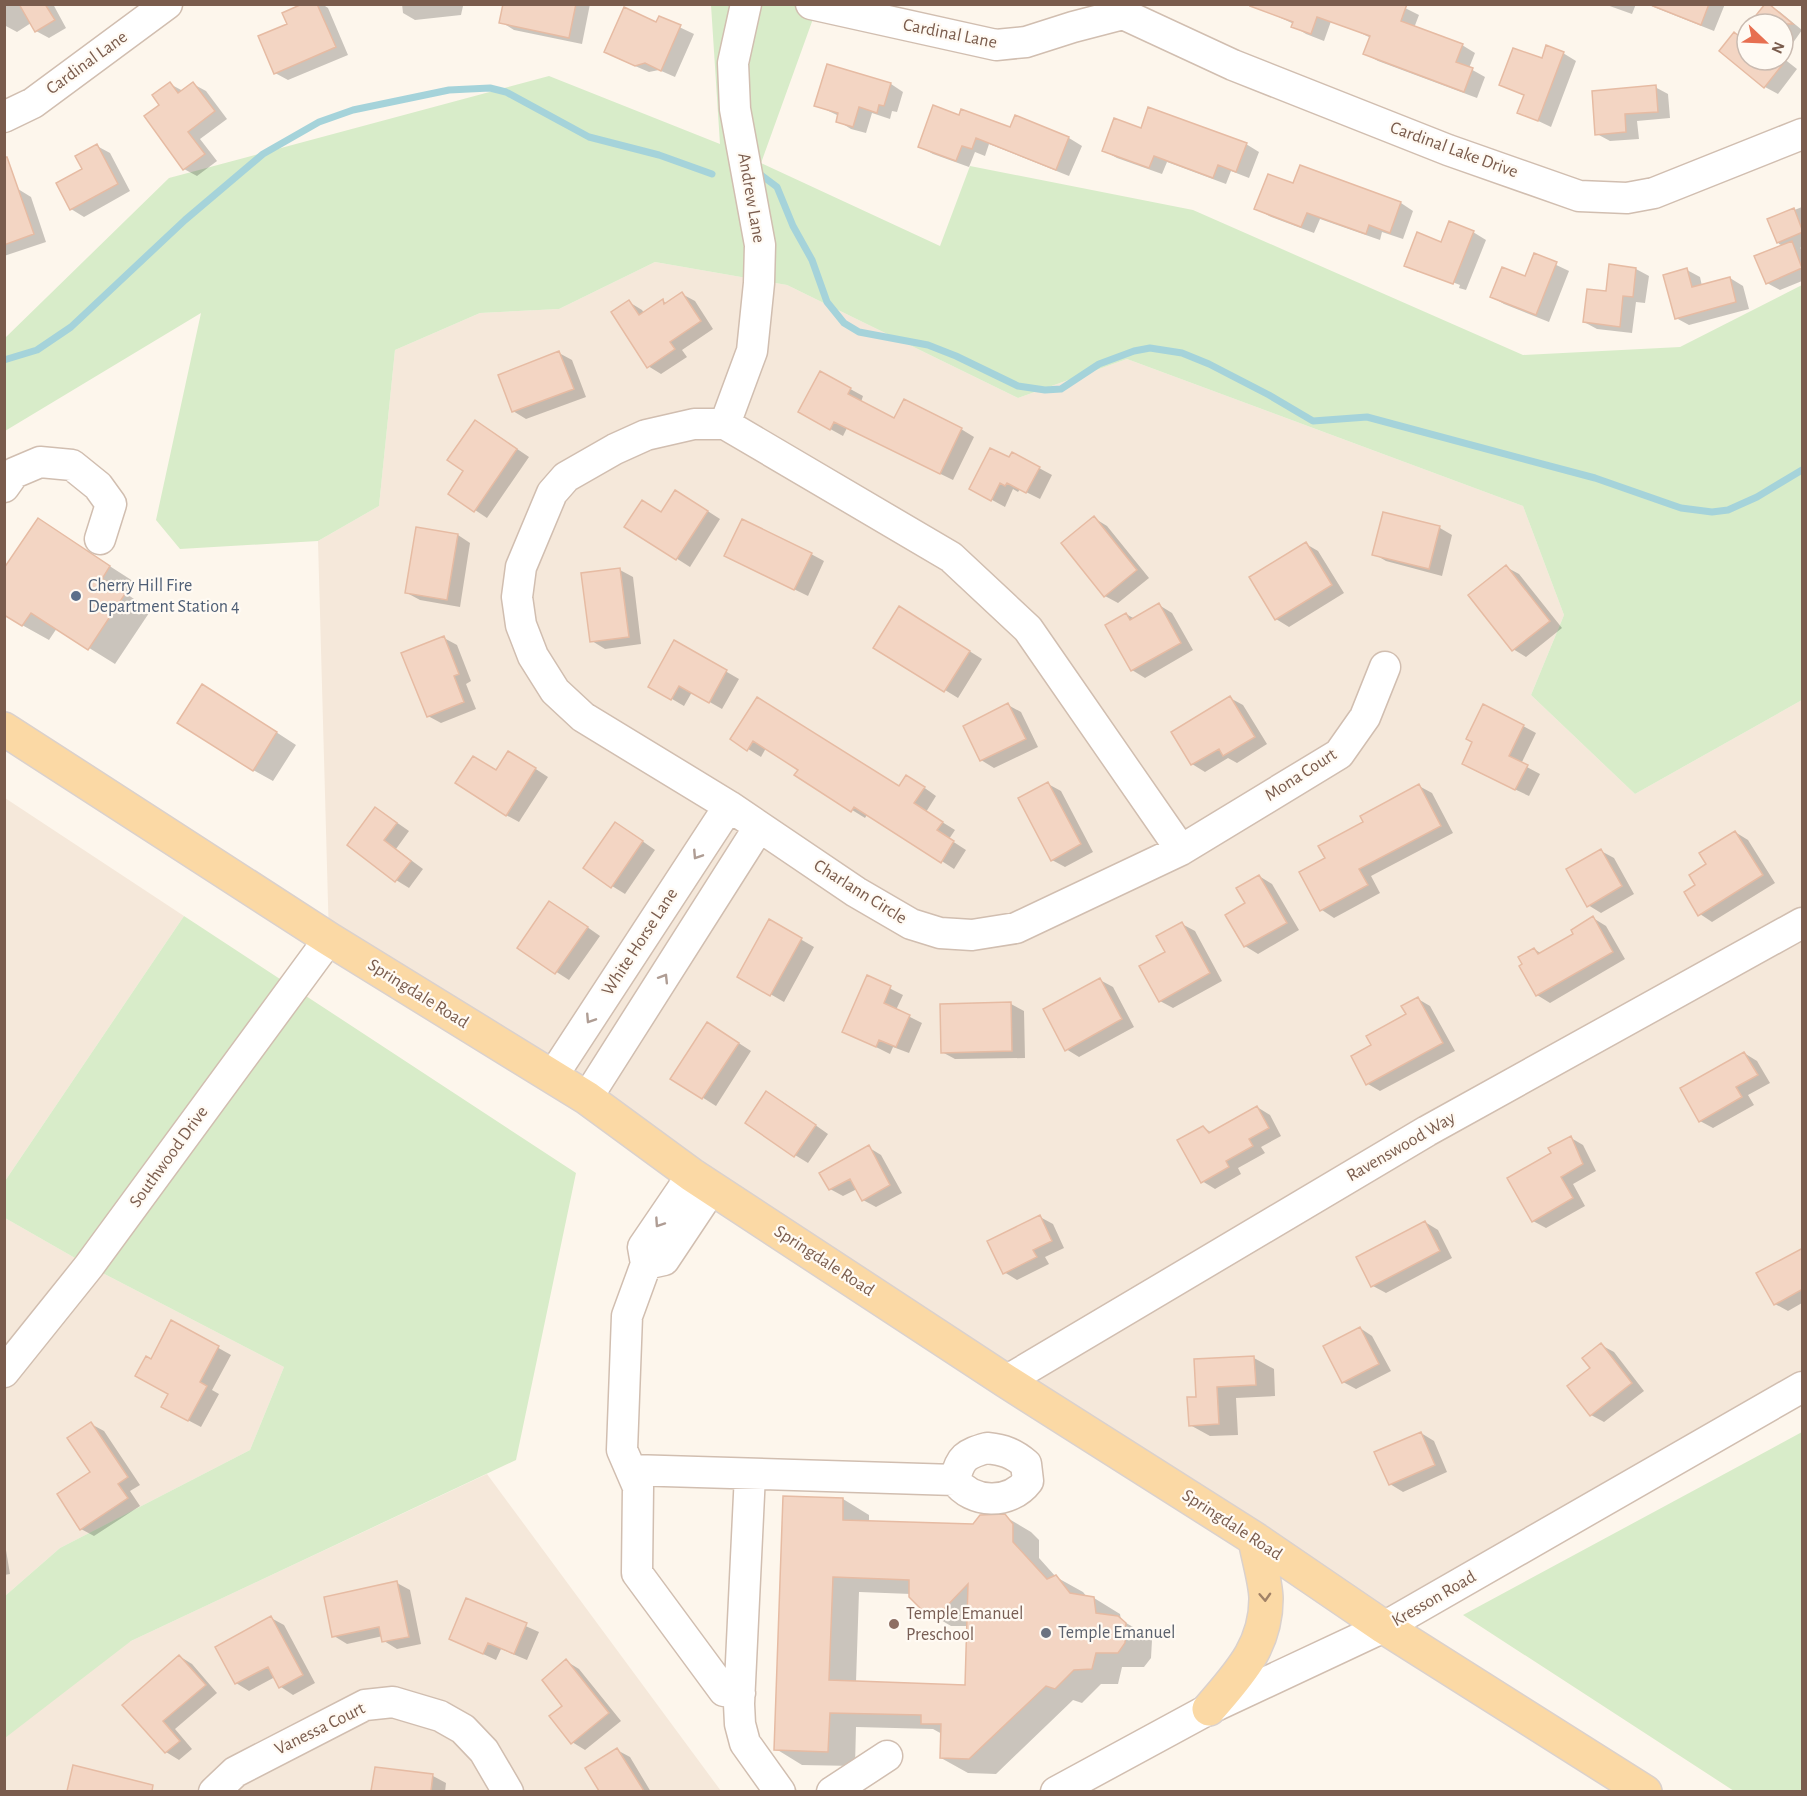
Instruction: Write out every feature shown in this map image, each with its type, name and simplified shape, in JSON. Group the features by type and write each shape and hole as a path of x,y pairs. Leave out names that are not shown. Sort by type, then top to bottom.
{"main road":[{"name":"Springdale Road","path":"4,729 329,939 587,1098 702,1181 1006,1381 1255,1539 1384,1627 1645,1791"},
{"path":"1209,1709 1245,1667 1262,1634 1266,1598 1255,1539"}],"street":[{"name":"Cardinal Lane","path":"4,117 33,103 167,4"},
{"name":"Andrew Lane","path":"725,424 752,351 759,284 760,245 735,109 733,63 746,4"},
{"name":"Cardinal Lane","path":"811,4 996,45 1026,42 1121,9"},
{"name":"Cardinal Lake Drive","path":"1121,9 1233,65 1449,150 1579,196 1627,198 1653,193 1803,134"},
{"name":"Charlann Circle","path":"725,424 694,424 646,435 615,449 566,477 552,493 521,567 517,597 521,625 533,656 555,691 583,717 729,806 856,892 910,924 940,933 972,935 1016,928 1181,850"},
{"path":"725,424 951,557 1028,629 1181,850"},
{"path":"4,487 14,473 40,462 72,465 98,486 111,504 100,539"},
{"name":"Mona Court","path":"1181,850 1339,754 1365,717 1384,667"},
{"name":"White Horse Lane","path":"552,1077 729,806"},
{"path":"587,1098 759,827"},
{"name":"Ravenswood Way","path":"1006,1381 1427,1131 1803,922"},
{"name":"Southwood Drive","path":"4,1372 89,1266 329,939"},
{"path":"702,1181 664,1260 646,1264 627,1317 622,1450 638,1487 637,1573 724,1691 740,1693"},
{"name":"Kresson Road","path":"1056,1791 1209,1709 1384,1627 1803,1387"},
{"path":"631,1470 955,1480"},
{"path":"750,1474 740,1724 745,1743 780,1791"},
{"name":"Vanessa Court","path":"214,1791 235,1772 365,1705 393,1702 440,1716 464,1729 484,1751 508,1791"},
{"path":"832,1791 887,1756"}],"shaded area":[{"path":"655,262 787,285 1018,398 1127,359 1523,506 1564,615 1531,695 1635,794 1802,700 1802,1387 1384,1627 329,939 318,541 379,506 395,350 480,313 559,309"},
{"path":"5,798 184,916 5,1181"},
{"path":"5,1218 89,1266 284,1367 250,1450 60,1548 5,1596"},
{"path":"487,1474 721,1791 5,1792 5,1708 131,1641"}],"green space":[{"path":"711,5 818,5 761,163 940,246 970,166 1193,210 1523,355 1680,347 1802,285 1802,700 1635,794 1531,695 1564,615 1523,506 1127,359 1018,398 787,285 655,262 559,309 480,313 395,350 379,506 318,541 180,549 156,520 201,313 5,431 5,338 169,178 549,76 720,144"},
{"path":"184,916 576,1173 516,1460 131,1641 5,1738 5,1596 60,1548 250,1450 284,1367 89,1266 5,1218 5,1181"},
{"path":"1802,1432 1802,1791 1734,1791 1463,1615"}],"building":[{"path":"19,4 45,4 55,20 35,32"},
{"path":"302,4 317,4 336,47 274,74 258,36 287,24 282,13"},
{"path":"503,4 576,4 569,38 499,23"},
{"path":"1251,4 1407,4 1401,21 1463,44 1456,62 1473,68 1464,92 1363,54 1370,36 1317,17 1311,34 1291,27 1293,22 1250,6"},
{"path":"1653,4 1709,4 1701,25 1653,6"},
{"path":"1765,4 1769,4 1779,12 1759,12"},
{"path":"624,7 656,22 659,16 681,25 661,71 645,63 635,66 604,52"},
{"path":"1734,32 1735,64 1719,51"},
{"path":"1546,45 1564,52 1538,121 1517,113 1524,95 1499,85 1513,48 1542,58"},
{"path":"827,64 891,83 884,106 879,105 877,113 859,107 853,127 836,122 838,113 814,106"},
{"path":"1745,72 1777,72 1764,88"},
{"path":"170,82 178,93 193,82 215,111 188,132 205,154 183,170 144,116 159,105 152,95"},
{"path":"1656,85 1658,112 1625,114 1626,132 1595,135 1592,91"},
{"path":"933,105 959,115 961,109 1010,127 1015,115 1069,137 1056,170 976,138 972,149 962,146 956,161 918,147"},
{"path":"1148,107 1247,143 1236,172 1218,165 1213,178 1154,156 1149,168 1102,151 1114,118 1141,128"},
{"path":"97,144 118,184 70,210 56,183 82,169 75,156"},
{"path":"4,157 7,157 34,234 4,245"},
{"path":"1300,165 1401,202 1390,233 1369,225 1366,234 1307,213 1301,227 1254,209 1268,174 1293,183"},
{"path":"1794,208 1803,232 1777,243 1767,219"},
{"path":"1449,221 1474,231 1453,284 1404,266 1417,232 1441,242"},
{"path":"1792,241 1802,268 1766,284 1754,256"},
{"path":"1534,253 1557,262 1536,315 1490,297 1502,267 1525,276"},
{"path":"1609,264 1636,268 1633,297 1623,296 1620,327 1583,322 1587,289 1606,291"},
{"path":"1687,268 1692,287 1730,277 1736,302 1675,319 1663,275"},
{"path":"682,292 701,321 670,342 675,349 647,368 611,312 629,300 639,315 663,299 664,304"},
{"path":"559,351 574,389 512,412 498,375"},
{"path":"820,371 851,388 848,394 894,418 904,399 962,428 940,474 834,422 830,430 798,412"},
{"path":"475,420 517,449 474,512 448,494 463,471 447,460"},
{"path":"990,448 1009,457 1012,452 1040,467 1026,493 1007,483 1005,486 1000,483 991,501 969,489"},
{"path":"675,490 708,511 676,560 624,527 642,500 661,512"},
{"path":"1383,512 1440,526 1429,569 1372,555"},
{"path":"1094,516 1137,570 1104,597 1061,543"},
{"path":"38,518 110,566 102,579 125,594 88,650 31,613 22,626 4,615 4,568"},
{"path":"742,519 812,553 794,590 724,556"},
{"path":"416,527 458,534 447,600 405,593"},
{"path":"1306,542 1332,585 1275,620 1249,577"},
{"path":"1506,565 1550,621 1512,651 1468,595"},
{"path":"620,568 629,637 590,642 581,573"},
{"path":"1159,603 1181,643 1131,671 1105,625 1126,613 1130,620"},
{"path":"899,606 970,651 944,692 873,648"},
{"path":"444,636 459,674 454,676 464,702 427,717 401,653"},
{"path":"674,640 727,670 709,703 679,686 671,700 648,687"},
{"path":"202,684 277,732 253,771 177,723"},
{"path":"1230,696 1255,737 1223,756 1219,749 1191,765 1171,732"},
{"path":"757,697 899,786 906,775 925,787 914,803 943,822 937,830 954,841 941,863 854,807 851,812 794,775 798,770 753,741 747,751 730,739"},
{"path":"1008,703 1026,739 980,761 963,726"},
{"path":"1483,704 1524,725 1509,756 1528,765 1515,790 1462,764 1472,742 1466,739"},
{"path":"508,751 536,768 506,816 455,783 473,756 496,770"},
{"path":"1048,782 1081,844 1051,861 1018,798"},
{"path":"1419,784 1441,826 1359,869 1368,885 1320,911 1299,872 1325,858 1318,846 1363,822 1360,816"},
{"path":"375,807 397,823 384,840 411,861 395,882 347,845"},
{"path":"615,822 643,841 611,888 583,868"},
{"path":"1735,831 1763,875 1698,916 1684,892 1695,885 1689,875 1706,864 1699,853"},
{"path":"1601,849 1622,886 1587,907 1566,869"},
{"path":"1259,875 1287,923 1244,947 1225,915 1245,903 1236,888"},
{"path":"549,901 588,927 555,974 517,948"},
{"path":"1593,916 1613,952 1536,996 1519,966 1522,964 1518,957 1534,948 1538,954 1573,934 1571,930"},
{"path":"769,919 802,938 770,996 737,977"},
{"path":"1182,922 1210,973 1159,1002 1139,966 1165,952 1156,936"},
{"path":"867,975 891,986 884,1003 910,1015 896,1047 879,1040 876,1047 842,1032"},
{"path":"1100,978 1122,1019 1065,1051 1043,1009"},
{"path":"1418,997 1443,1043 1366,1085 1351,1056 1371,1045 1366,1036 1406,1014 1401,1006"},
{"path":"1011,1002 1012,1051 941,1053 940,1004"},
{"path":"707,1022 739,1043 702,1099 670,1079"},
{"path":"1744,1052 1758,1075 1736,1087 1742,1097 1699,1122 1680,1088"},
{"path":"766,1091 816,1125 794,1157 745,1123"},
{"path":"1257,1106 1269,1128 1249,1139 1253,1146 1226,1161 1229,1167 1201,1183 1177,1140 1203,1126 1209,1133"},
{"path":"1571,1136 1583,1164 1561,1177 1573,1198 1532,1222 1507,1178 1551,1153 1548,1148"},
{"path":"869,1145 890,1185 862,1201 850,1179 829,1190 819,1173"},
{"path":"1040,1215 1052,1241 1033,1250 1037,1257 1003,1274 987,1241"},
{"path":"1425,1221 1440,1251 1371,1287 1356,1257"},
{"path":"1803,1248 1803,1289 1774,1305 1756,1273"},
{"path":"171,1320 219,1346 200,1382 207,1386 188,1421 161,1407 168,1394 135,1376 146,1356 151,1359"},
{"path":"1360,1327 1379,1364 1342,1383 1323,1346"},
{"path":"1601,1343 1632,1383 1590,1416 1567,1386 1590,1368 1582,1358"},
{"path":"1254,1356 1256,1385 1217,1387 1219,1424 1189,1426 1187,1397 1196,1397 1194,1359"},
{"path":"91,1422 128,1477 118,1484 128,1498 80,1530 57,1494 90,1472 67,1438"},
{"path":"1421,1432 1435,1465 1389,1485 1374,1452"},
{"name":"Temple Emanuel","path":"783,1496 843,1498 843,1520 973,1524 980,1515 1005,1514 1013,1524 1013,1542 1047,1579 1056,1575 1070,1593 1094,1597 1096,1613 1118,1616 1126,1623 1125,1643 1118,1653 1096,1653 1092,1669 1074,1670 1055,1689 1046,1686 969,1759 940,1758 941,1724 921,1724 921,1715 830,1713 828,1752 774,1750","holes":["833,1577 909,1580 909,1597 923,1611 941,1612 968,1584 965,1685 829,1680"]},
{"path":"397,1581 409,1637 382,1642 379,1627 332,1637 324,1597"},
{"path":"466,1598 527,1623 514,1654 488,1643 483,1654 449,1639"},
{"path":"271,1616 303,1675 279,1688 268,1667 235,1684 215,1647"},
{"path":"179,1655 206,1685 163,1721 180,1741 165,1753 122,1705"},
{"path":"566,1659 609,1713 571,1744 549,1716 562,1706 542,1680"},
{"path":"617,1748 644,1791 599,1791 585,1768"},
{"path":"73,1765 153,1785 152,1791 67,1791"},
{"path":"375,1767 433,1774 431,1791 371,1791"}],"waterway":[{"path":"4,360 37,350 71,327 185,220 263,154 319,122 353,110 449,90 490,88 506,92 589,137 659,155 712,174"},
{"path":"761,175 777,187 793,226 812,260 827,302 844,323 859,332 928,345 1018,386 1045,390 1061,389 1099,364 1134,351 1150,348 1182,353 1209,364 1313,421 1367,417 1595,478 1681,508 1712,512 1728,510 1757,497 1802,470"}],"place":[{"name":"Cherry Hill Fire Department Station 4","path":"76,596"},
{"name":"Temple Emanuel Preschool","path":"894,1624"},
{"name":"Temple Emanuel","path":"1046,1633"}]}
